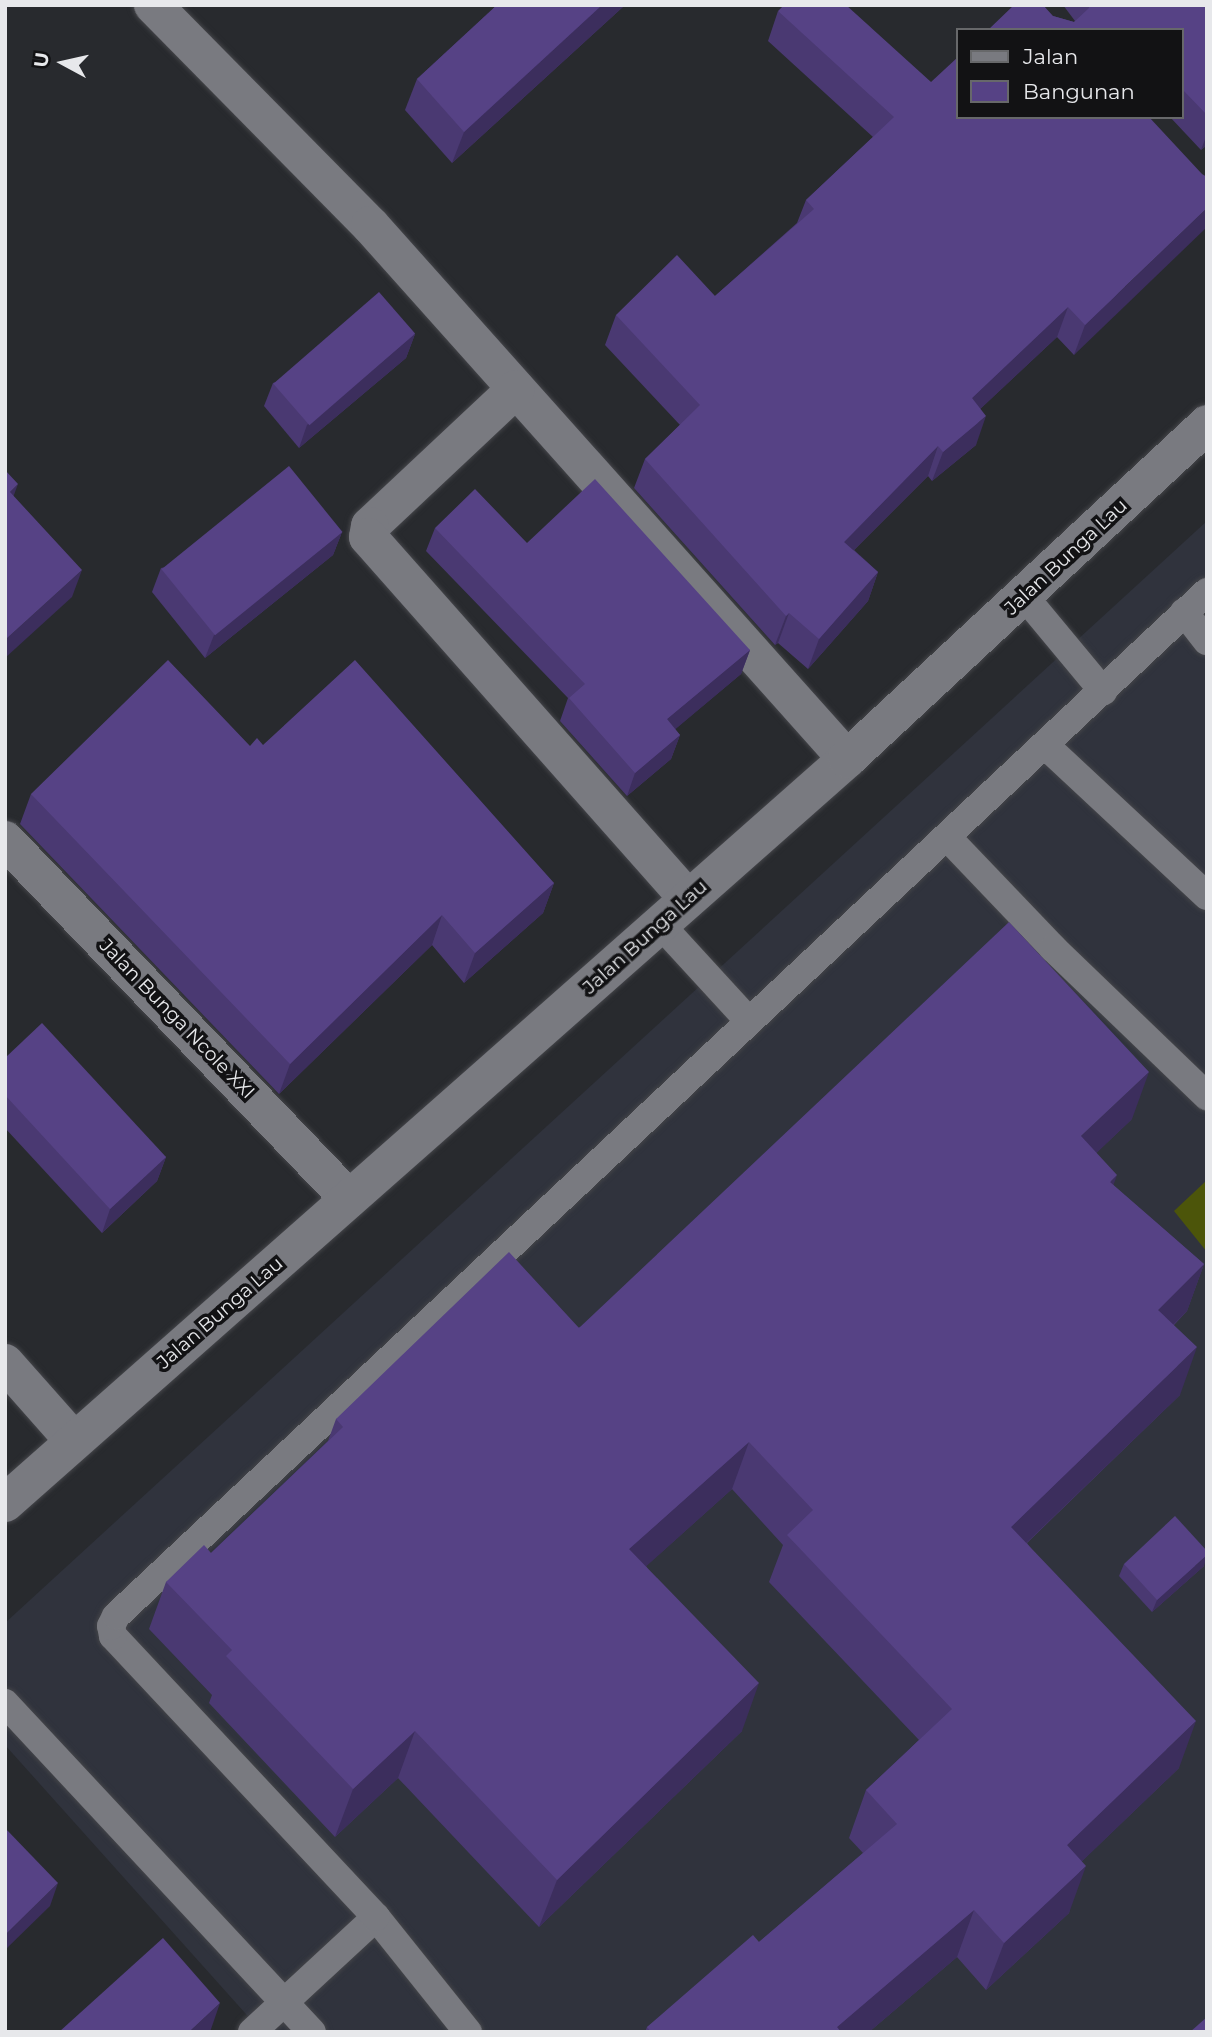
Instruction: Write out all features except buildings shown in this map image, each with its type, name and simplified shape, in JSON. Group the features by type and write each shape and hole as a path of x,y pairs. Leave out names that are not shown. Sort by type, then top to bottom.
{"street":[{"path":"153,5 370,225 847,759"},
{"path":"516,389 370,526 368,537 688,899"},
{"name":"Jalan Bunga Lau","path":"5,1503 847,759 1207,425"},
{"name":"Jalan Bunga Ncole XXI","path":"5,840 349,1199"},
{"path":"5,1363 74,1441"}],"lane":[{"path":"468,2032 376,1917 113,1636 111,1626 116,1616 1046,746 1207,592"},
{"path":"1024,597 1103,691"},
{"path":"1184,612 1207,641"},
{"path":"1046,746 1207,896"},
{"path":"947,838 1052,948 1207,1096"},
{"path":"660,925 749,1021"},
{"path":"5,1703 285,1999 312,2032"},
{"path":"252,2032 376,1917"}],"shaded area":[{"path":"1207,521 1207,2032 262,2032 5,1745 5,1623"}],"green space":[{"path":"1207,1180 1207,1252 1174,1211"}]}
